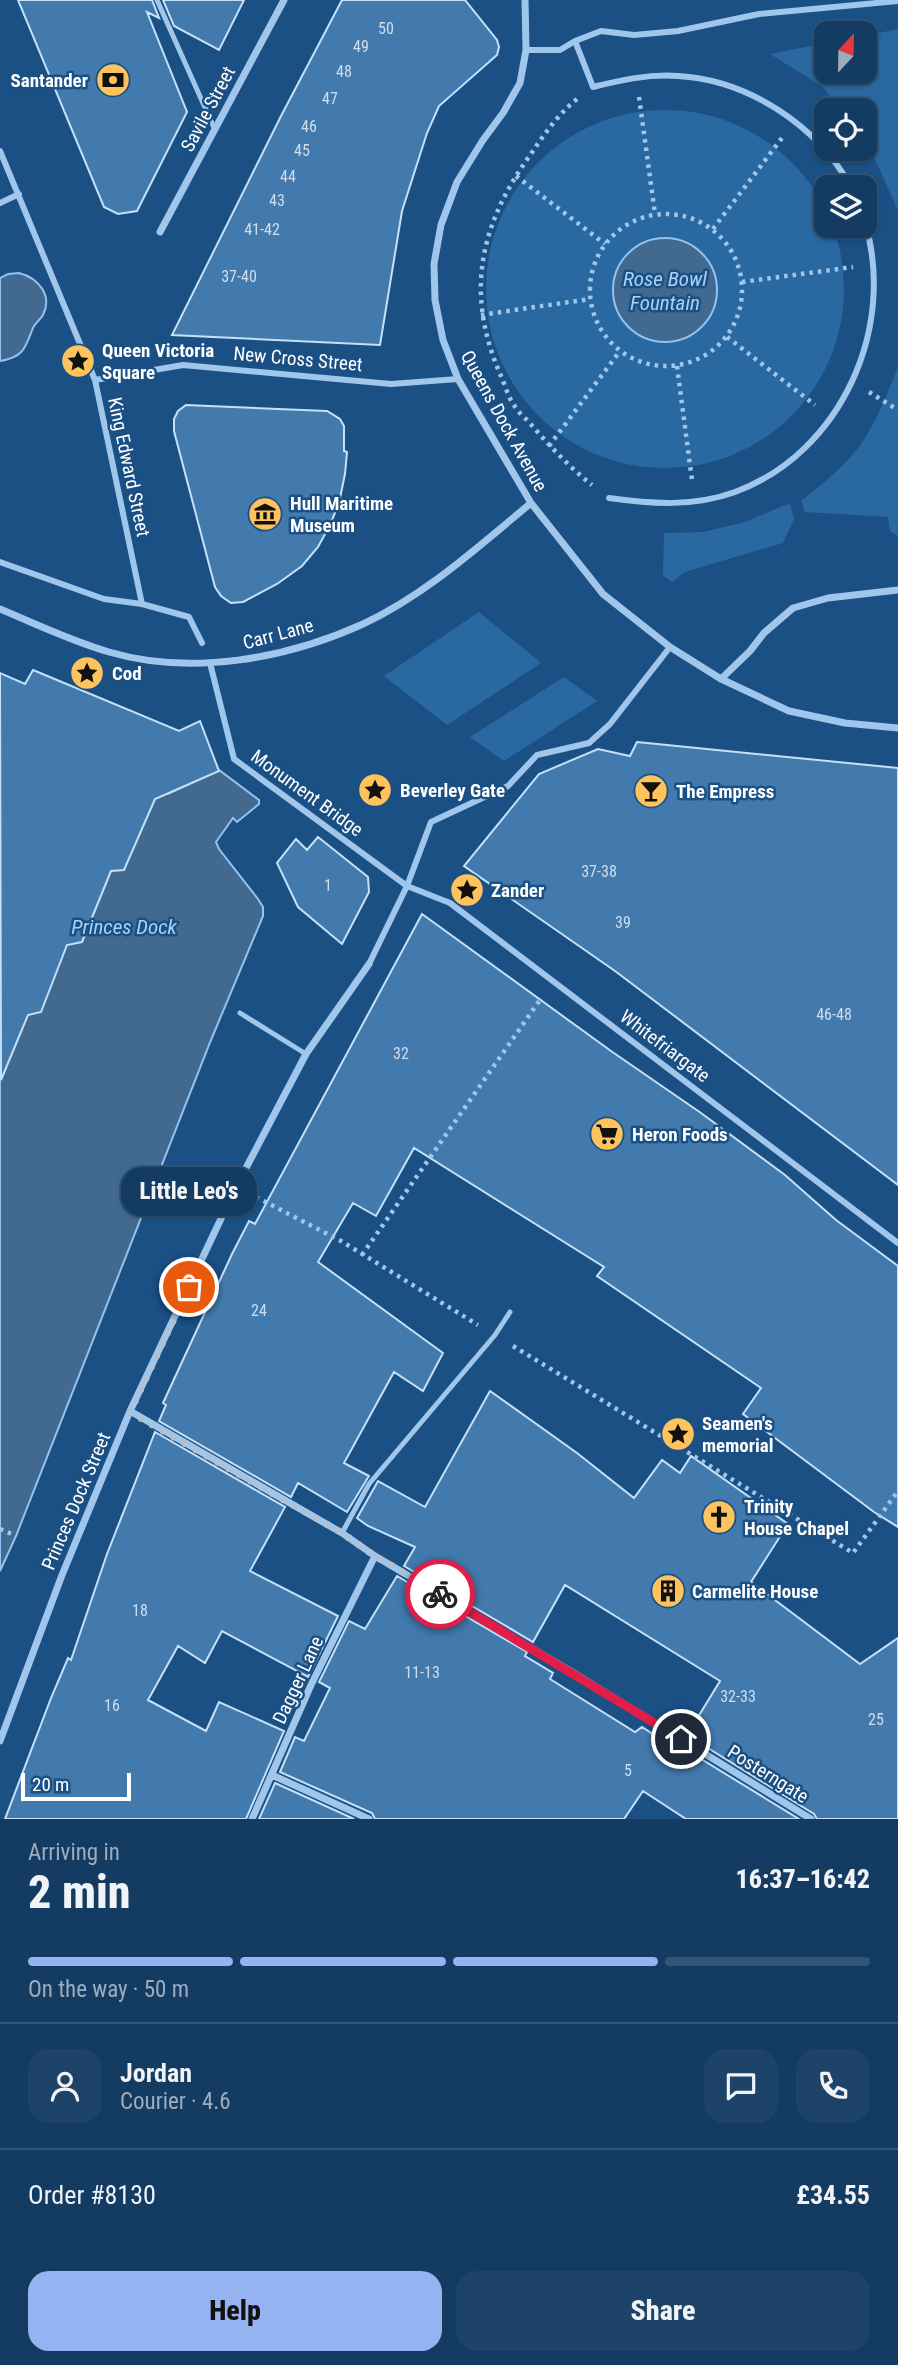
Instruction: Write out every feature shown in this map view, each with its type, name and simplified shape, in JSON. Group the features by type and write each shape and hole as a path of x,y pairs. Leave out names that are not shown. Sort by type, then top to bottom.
{"street":[{"name":"Savile Street","path":"160,232 284,0"},
{"name":"Queens Dock Avenue","path":"525,0 526,50 520,83 457,182 441,225 434,264 435,300 440,327 458,379 531,503 603,594 670,647 721,679 789,711 845,723 898,728"},
{"path":"526,50 559,50 601,31 634,34 678,32 759,14 898,1"},
{"path":"575,41 593,87 637,77 678,76 720,83 759,98 795,121 825,150 843,175"},
{"name":"King Edward Street","path":"0,150 95,380 142,604"},
{"path":"0,203 19,194"},
{"path":"609,498 652,504 695,502 735,492 772,474 806,450 834,419 856,384 870,345 877,304 876,264 869,238"},
{"name":"New Cross Street","path":"95,380 183,365 391,384 458,379"},
{"name":"Carr Lane","path":"0,609 110,653 149,660 210,663 237,660 304,646 363,624 442,575 531,503"},
{"path":"0,562 104,599 142,604 189,617 202,643"},
{"path":"721,679 764,633 793,608 828,598 898,590"},
{"name":"Princes Dock Street","path":"0,1741 62,1575 130,1412 236,1187 306,1054 369,964 407,886 431,822 508,786 537,755 589,743 610,724 670,647"},
{"name":"Monument Bridge","path":"210,663 234,759 407,886"},
{"name":"Whitefriargate","path":"407,886 450,903 898,1243"},
{"name":"Posterngate","path":"130,1412 342,1533 375,1556 572,1672 811,1819"},
{"name":"Dagger Lane","path":"252,1819 311,1685 375,1556"},
{"path":"272,1775 369,1819"}],"lane":[{"path":"157,0 215,130"},
{"path":"240,1013 306,1054"},
{"path":"342,1533 369,1484 495,1335 510,1312"}],"path":[{"path":"637,77 656,214"},
{"path":"593,87 560,112 499,205 486,240 480,274 481,314 489,349 514,405 574,471 609,498"},
{"path":"713,229 795,121"},
{"path":"516,176 605,244"},
{"path":"656,214 676,214 695,219 713,229 727,244 737,262 742,282 742,301 737,320 727,337 713,351 696,361 677,366 657,366 637,361 620,351 605,337 595,319 590,299 590,279 595,260 605,244 619,230 636,219 656,214"},
{"path":"742,282 876,264"},
{"path":"481,314 590,299"},
{"path":"727,337 834,419"},
{"path":"549,446 620,351"},
{"path":"677,366 695,502"},
{"path":"856,384 898,410"},
{"path":"362,1255 553,981"},
{"path":"236,1187 341,1241 853,1553 898,1491"},
{"path":"0,1529 16,1536"}],"shaded area":[{"path":"898,29 898,210 875,161 877,98 832,98 818,84 877,84 877,33"},
{"path":"814,45 814,81 770,54"},
{"path":"647,111 683,111 717,118 749,131 778,151 814,192 814,238 836,238 843,271 843,307 836,341 823,373 803,402 778,427 749,447 717,460 683,467 647,467 613,460 581,447 552,427 527,402 507,373 494,341 487,307 487,271 494,237 507,205 527,176 552,151 581,131 613,118"},
{"path":"898,367 898,536 890,531 888,517 805,512 801,501 842,466 863,441"},
{"path":"790,503 794,519 783,543 685,572 672,582 663,576 664,533 703,532 745,522"},
{"path":"479,612 541,663 447,725 384,676"},
{"path":"564,677 597,701 504,761 470,737"}],"water":[{"name":"Rose Bowl Fountain","path":"665,238 685,242 702,253 713,270 717,290 713,310 702,327 685,338 665,342 645,338 628,327 617,310 613,290 617,270 628,253 645,242"},
{"path":"19,273 26,275 42,288 46,308 19,354 0,361 0,278"},
{"name":"Princes Dock","path":"60,745 168,794 219,770 259,800 259,804 237,822 233,818 216,842 258,899 263,907 263,916 0,1571 0,873"}],"building":[{"path":"18,0 152,0 159,18 147,12 187,112 137,211 118,214 104,207"},
{"path":"163,0 244,0 219,50 174,26"},
{"path":"342,0 465,0 497,40 499,47 497,55 439,106 427,133 402,211 380,345 172,335 281,116"},
{"name":"Hull Maritime Museum","path":"186,405 327,411 340,419 344,426 344,451 347,452 339,503 318,547 302,566 277,584 243,602 231,603 221,596 215,587 174,431 174,419 178,411"},
{"path":"33,670 179,731 200,721 219,771 155,799 124,870 111,871 82,942 67,945 41,1012 28,1015 1,1080 0,673 25,684"},
{"path":"637,742 898,768 898,1185 615,971 464,866 539,774 598,749 630,756"},
{"path":"318,837 368,877 369,892 342,944 298,907 277,863 296,839 307,850"},
{"path":"422,914 785,1175 836,1220 898,1266 898,1527 743,1414 761,1388 597,1276 604,1267 414,1148 376,1216 353,1203 318,1262 443,1353 423,1391 394,1372 344,1463 369,1476 347,1512 298,1483 291,1497 159,1421 166,1405 163,1403 249,1221 255,1224"},
{"path":"490,1391 577,1453 634,1498 662,1460 680,1473 691,1456 788,1524 751,1582 860,1664 898,1638 898,1819 817,1819 814,1814 687,1735 720,1681 565,1585 533,1642 404,1566 415,1547 368,1526 357,1518 378,1481 425,1507"},
{"path":"155,1432 285,1507 250,1571 338,1616 308,1677 222,1631 205,1663 178,1646 148,1700 206,1731 219,1702 284,1731 246,1819 5,1819 51,1698 68,1658 71,1660 107,1554"},
{"path":"397,1576 527,1652 525,1656 553,1673 550,1679 635,1732 642,1727 677,1750 680,1746 799,1819 686,1819 643,1791 624,1819 375,1819 372,1813 280,1772 295,1737 304,1741 330,1688 319,1682 349,1621 365,1629"},
{"path":"275,1783 354,1819 259,1819"}],"way so far":[{"path":"189,1287 130,1412 342,1533 440,1594"}],"place":[{"name":"Santander","path":"113,80"},
{"name":"Queen Victoria Square","path":"78,361"},
{"name":"Hull Maritime Museum","path":"265,514"},
{"name":"Cod","path":"87,673"},
{"name":"Beverley Gate","path":"375,790"},
{"name":"The Empress","path":"651,791"},
{"name":"Zander","path":"467,890"},
{"name":"Heron Foods","path":"607,1134"},
{"name":"Little Leo's","path":"189,1287"},
{"name":"Seamen's memorial","path":"678,1434"},
{"name":"Trinity House Chapel","path":"719,1517"},
{"name":"Carmelite House","path":"668,1591"}],"route":[{"path":"440,1594 681,1739"}]}
